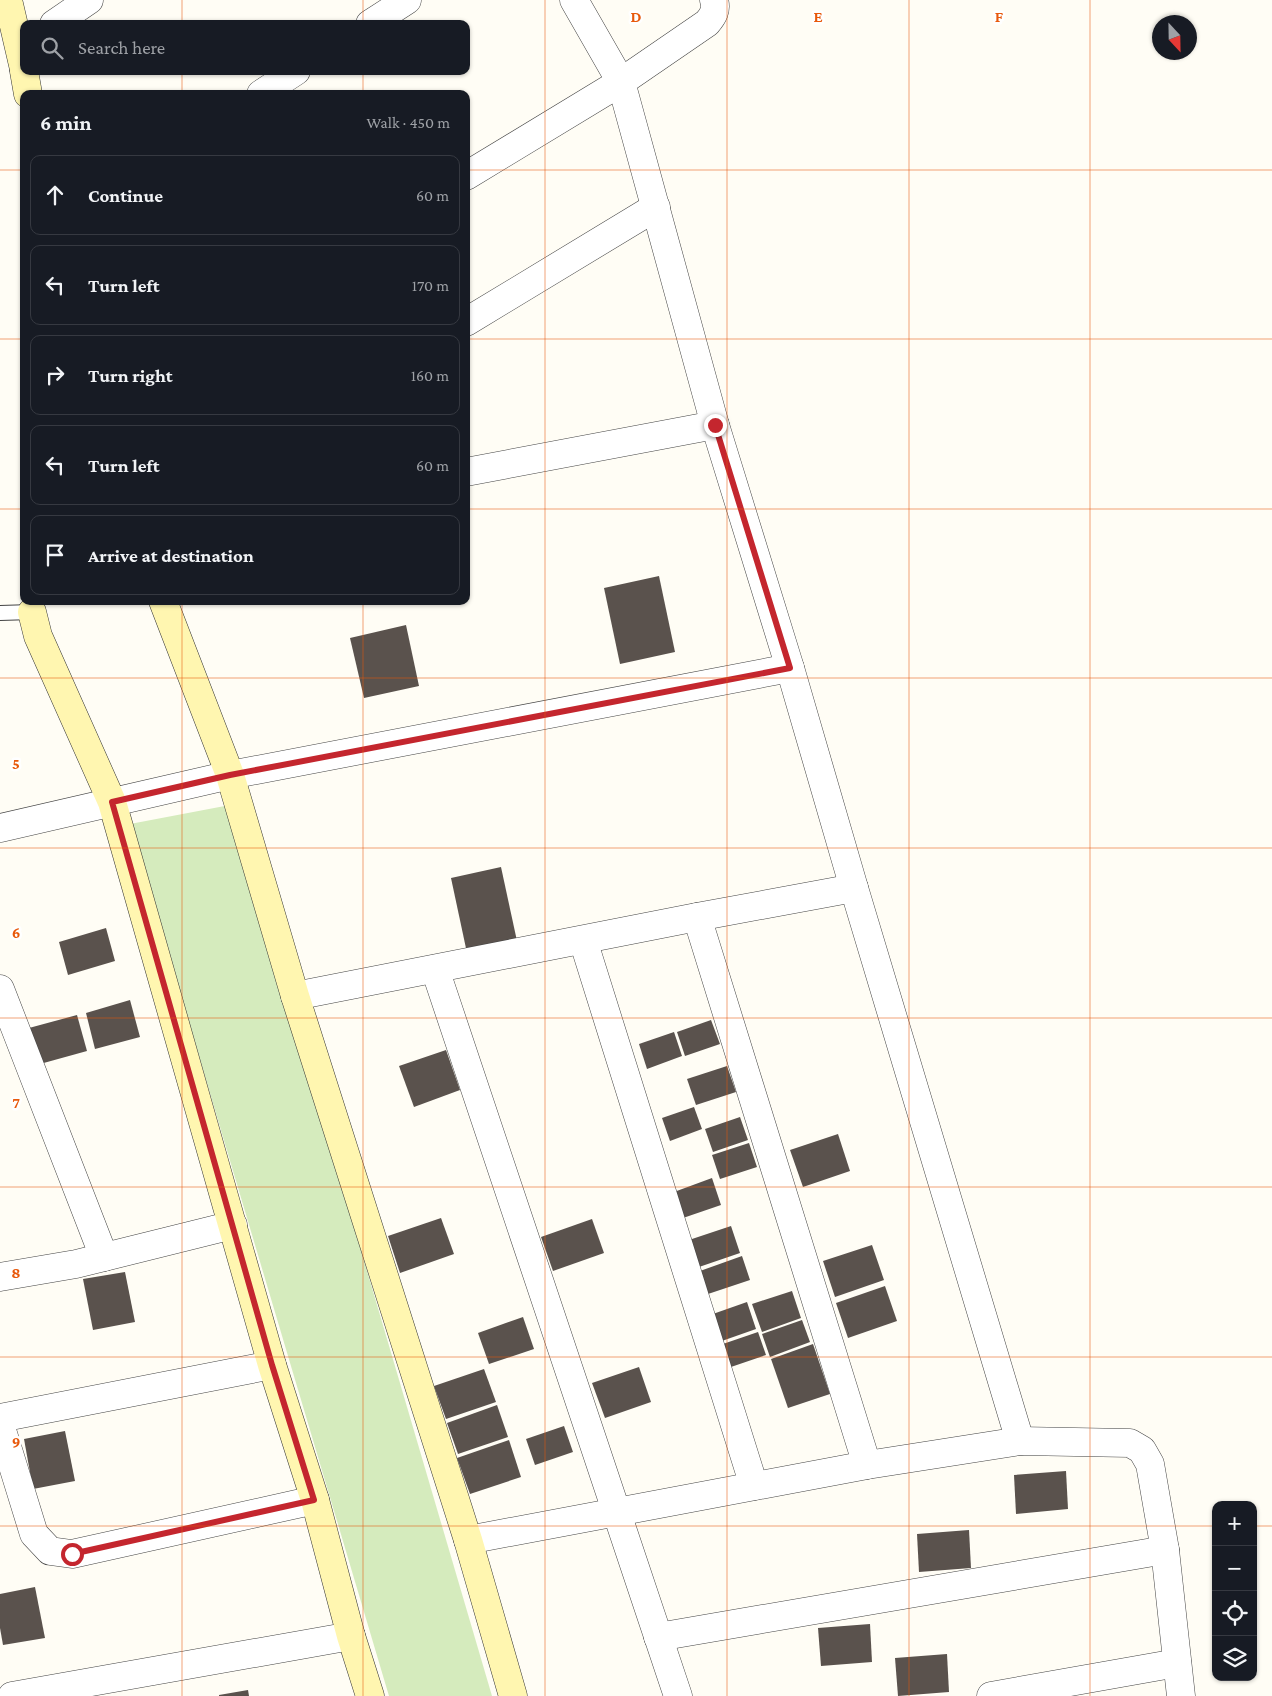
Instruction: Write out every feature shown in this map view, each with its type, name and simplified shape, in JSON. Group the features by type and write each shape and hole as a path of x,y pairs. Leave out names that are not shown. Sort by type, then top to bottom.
{"street":[{"path":"8,0 20,46"},
{"path":"60,20 89,0"},
{"path":"376,20 407,0"},
{"path":"574,0 621,82 715,425 790,668 1020,1441"},
{"path":"470,174 621,82 707,23 714,14 716,4 714,0"},
{"path":"25,75 27,90"},
{"path":"267,90 290,75"},
{"path":"470,320 656,207"},
{"path":"470,471 715,425"},
{"path":"165,605 230,775 295,996 468,1540 513,1696"},
{"path":"36,607 38,636 112,802 272,1365 314,1500 370,1696"},
{"path":"0,828 230,775 790,668"},
{"path":"295,996 854,888"},
{"path":"696,918 867,1464"},
{"path":"583,940 754,1486"},
{"path":"435,969 678,1696"},
{"path":"0,989 104,1257"},
{"path":"0,1277 104,1257 233,1225"},
{"path":"0,1418 272,1365"},
{"path":"0,1424 34,1534 50,1550 72,1554 314,1500"},
{"path":"468,1540 867,1464 1020,1441 1130,1443 1142,1450 1150,1464 1165,1550 1180,1696"},
{"path":"658,1637 1165,1550"},
{"path":"12,1696 352,1636"},
{"path":"991,1696 1177,1663"}],"lane":[{"path":"0,613 36,607"}],"green space":[{"path":"230,805 492,1696 389,1696 130,824"}],"building":[{"path":"659,576 675,652 620,664 604,588"},
{"path":"406,625 419,686 364,698 350,638"},
{"path":"501,867 517,941 467,953 451,878"},
{"path":"106,928 115,961 68,975 59,942"},
{"path":"130,1000 140,1037 95,1049 86,1013"},
{"path":"77,1015 87,1051 40,1064 29,1028"},
{"path":"711,1020 720,1044 685,1056 677,1032"},
{"path":"674,1032 682,1056 647,1069 639,1044"},
{"path":"446,1050 460,1090 414,1107 399,1066"},
{"path":"727,1066 736,1092 696,1105 687,1079"},
{"path":"694,1107 702,1129 670,1141 662,1118"},
{"path":"740,1117 748,1140 713,1152 705,1129"},
{"path":"838,1134 850,1171 803,1187 790,1150"},
{"path":"749,1143 757,1167 720,1179 712,1155"},
{"path":"712,1178 721,1205 683,1218 674,1192"},
{"path":"441,1218 454,1254 400,1273 388,1236"},
{"path":"592,1219 604,1253 553,1271 541,1237"},
{"path":"731,1226 740,1253 699,1267 689,1240"},
{"path":"872,1245 884,1280 835,1297 823,1261"},
{"path":"742,1256 750,1280 708,1294 700,1271"},
{"path":"125,1272 135,1322 93,1330 83,1279"},
{"path":"885,1286 897,1321 848,1338 836,1303"},
{"path":"792,1291 801,1318 762,1332 752,1304"},
{"path":"747,1302 756,1329 719,1342 710,1315"},
{"path":"523,1317 534,1349 489,1364 478,1333"},
{"path":"802,1320 810,1342 770,1357 762,1334"},
{"path":"758,1332 766,1355 728,1368 720,1345"},
{"path":"813,1344 830,1394 788,1408 771,1359"},
{"path":"639,1367 651,1402 605,1418 592,1383"},
{"path":"484,1369 496,1402 446,1419 434,1386"},
{"path":"497,1405 508,1437 458,1454 447,1423"},
{"path":"564,1426 573,1452 535,1465 526,1439"},
{"path":"65,1431 75,1481 33,1489 24,1439"},
{"path":"509,1440 521,1477 470,1494 457,1458"},
{"path":"1066,1471 1068,1509 1016,1514 1014,1475"},
{"path":"969,1530 971,1568 919,1572 917,1534"},
{"path":"35,1587 45,1638 3,1645 0,1628 0,1594"},
{"path":"870,1624 872,1662 821,1666 818,1628"},
{"path":"947,1654 949,1692 898,1696 895,1658"},
{"path":"248,1690 249,1696 219,1696 219,1695"}],"route":[{"path":"72,1554 314,1500 272,1365 112,802 230,775 790,668 715,425"}]}
